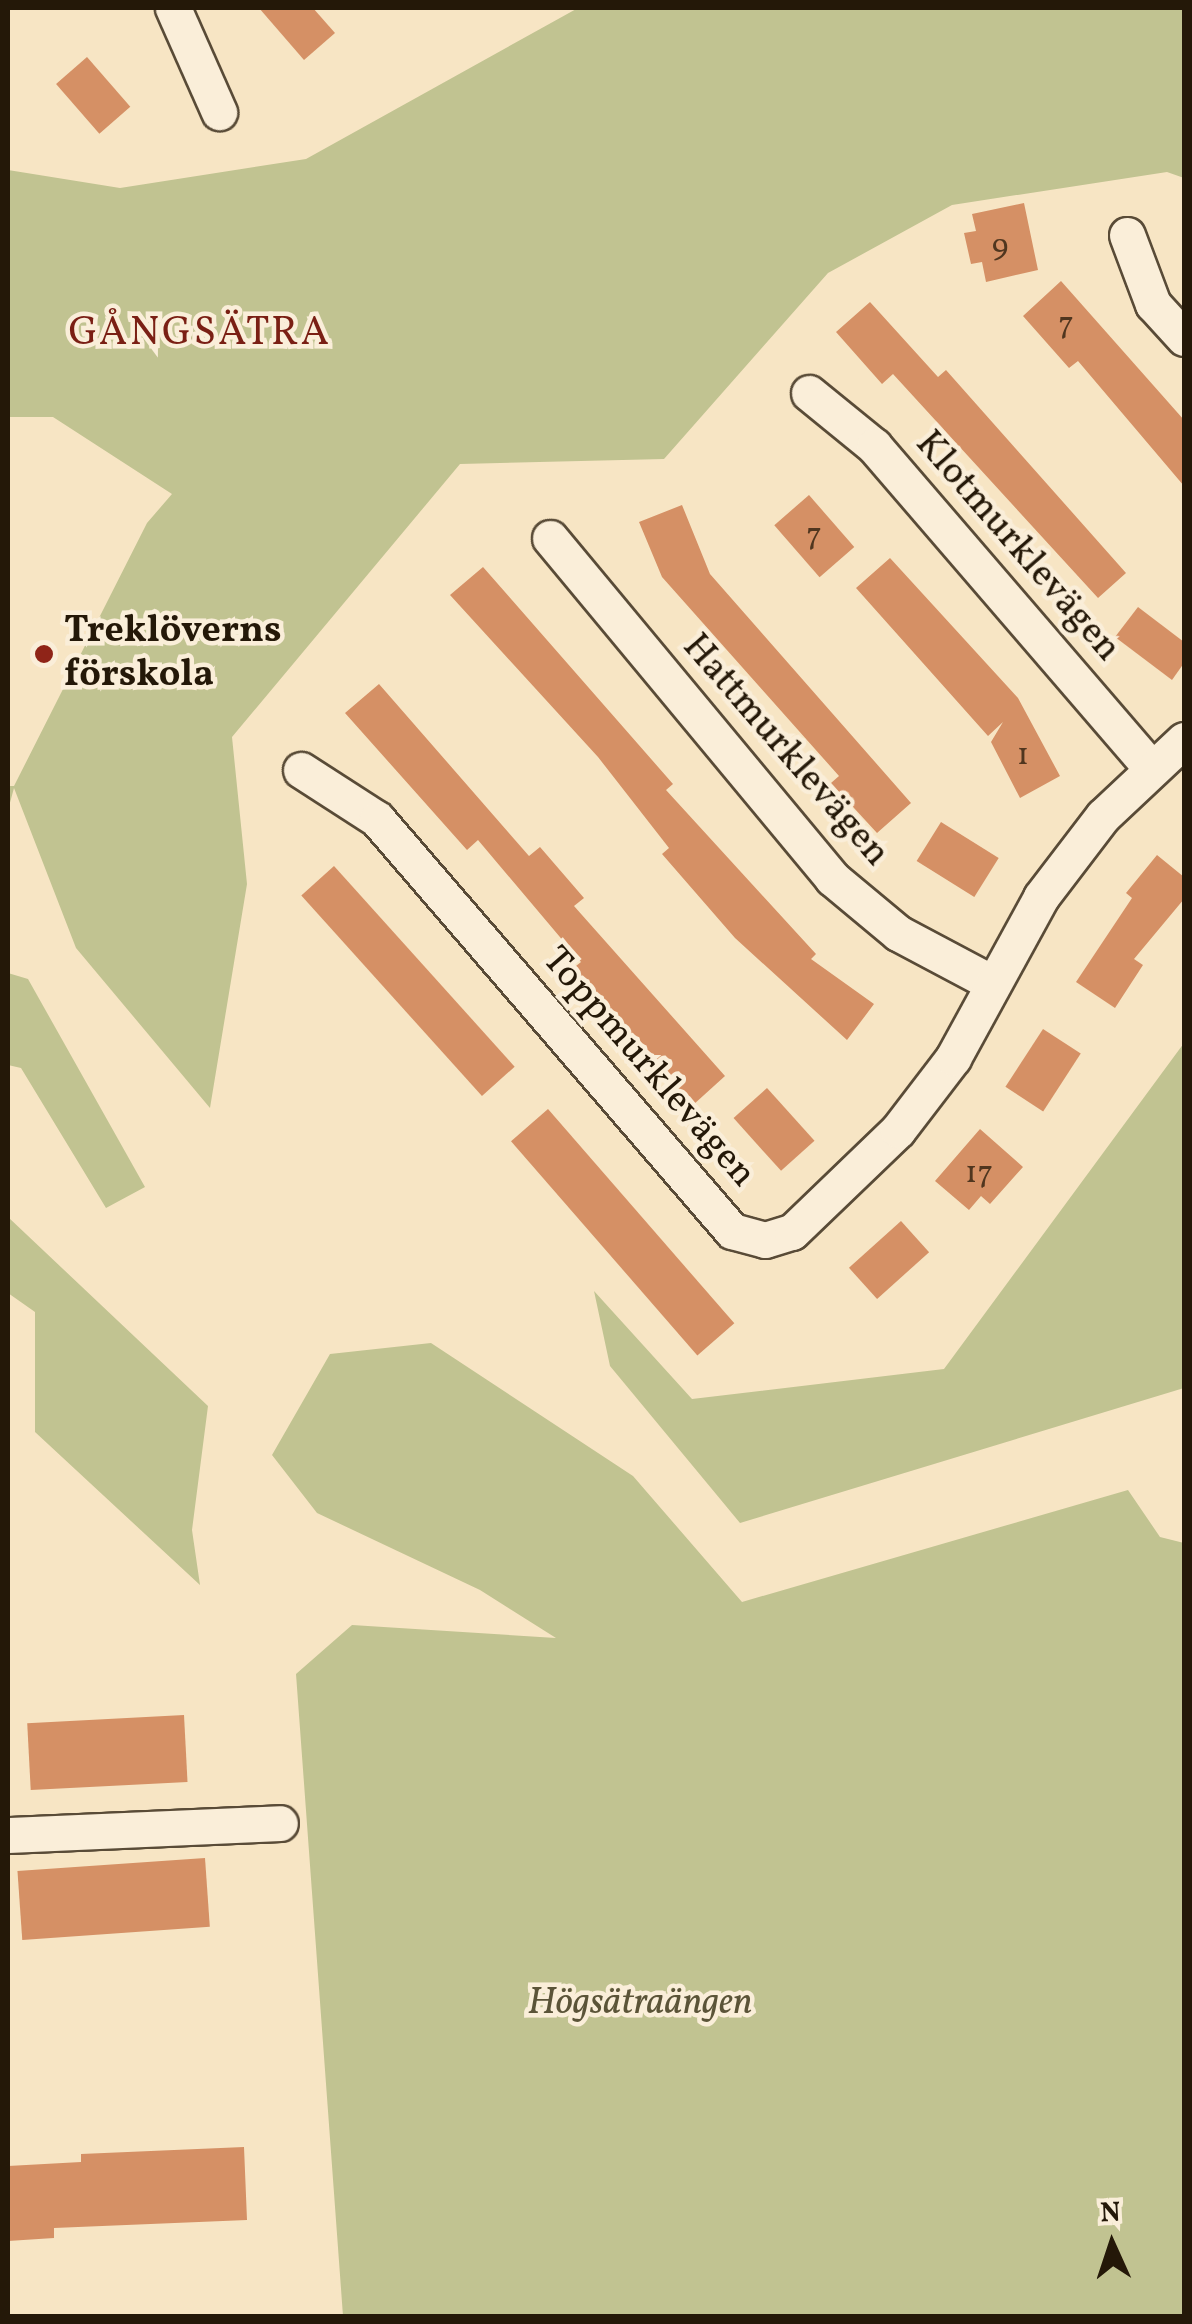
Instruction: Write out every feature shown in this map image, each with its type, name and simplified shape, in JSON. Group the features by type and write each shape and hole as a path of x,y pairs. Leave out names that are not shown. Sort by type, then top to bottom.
{"street":[{"path":"173,8 219,112"},
{"path":"1127,235 1154,304 1184,338"},
{"name":"Klotmurklevägen","path":"810,393 874,446 1150,767"},
{"name":"Hattmurklevägen","path":"550,538 832,878 898,933 990,982"},
{"name":"Toppmurklevägen","path":"301,770 377,819 732,1231 747,1238 792,1232 898,1130 953,1058 990,982 1041,896 1150,767 1184,740"},
{"path":"8,1835 280,1823"}],"green space":[{"path":"578,8 1184,8 1184,178 1167,172 952,205 828,273 664,459 460,464 232,737 247,884 210,1108 76,948 14,788 8,810 8,786 14,786 147,523 172,494 53,417 8,417 8,170 120,188 306,159"},
{"path":"8,973 28,979 145,1187 106,1208 21,1068 8,1065"},
{"path":"1184,1043 1184,1388 740,1523 610,1366 594,1291 692,1399 944,1369"},
{"path":"8,1217 208,1406 192,1530 200,1585 35,1432 35,1312 8,1293"},
{"name":"Högsätraängen","path":"431,1343 633,1476 742,1602 1128,1490 1160,1537 1184,1543 1184,2316 343,2316 296,1674 352,1625 556,1638 480,1590 317,1513 272,1455 330,1354"}],"building":[{"path":"259,8 313,8 335,33 304,60"},
{"path":"87,57 130,107 99,134 56,84"},
{"path":"1024,203 1038,270 986,282 982,262 971,264 964,233 976,231 972,214"},
{"path":"1061,281 1184,420 1184,486 1078,361 1069,368 1023,316"},
{"path":"870,302 938,377 946,370 1126,573 1098,598 893,374 882,384 836,332"},
{"path":"809,495 854,547 820,577 774,525"},
{"path":"682,505 710,574 911,803 877,833 831,783 839,776 662,577 639,522"},
{"path":"890,558 1018,698 1060,776 1020,798 991,742 1003,722 988,736 856,588"},
{"path":"483,567 673,784 666,790 816,954 811,959 874,1004 847,1040 735,938 662,854 669,848 598,757 450,595"},
{"path":"1138,607 1184,642 1184,663 1172,680 1115,637"},
{"path":"379,684 529,856 540,847 584,898 574,906 725,1076 693,1105 571,970 581,962 478,840 467,850 345,713"},
{"path":"941,822 999,858 974,897 917,861"},
{"path":"1157,855 1184,877 1184,899 1134,959 1143,965 1115,1008 1076,982 1132,898 1126,893"},
{"path":"334,866 515,1067 482,1096 301,895"},
{"path":"1043,1029 1081,1054 1043,1111 1005,1087"},
{"path":"767,1088 815,1141 781,1171 734,1118"},
{"path":"548,1109 734,1323 697,1355 511,1141"},
{"path":"980,1129 1023,1167 990,1204 981,1196 969,1210 935,1181"},
{"path":"901,1221 929,1252 877,1299 849,1268"},
{"path":"184,1715 188,1782 31,1790 27,1723"},
{"path":"205,1858 210,1927 22,1940 17,1871"},
{"path":"244,2147 247,2220 54,2228 54,2238 8,2241 8,2166 81,2162 81,2154"}],"place":[{"name":"Treklöverns förskola","path":"44,654"}],"district":[{"name":"GÅNGSÄTRA","path":"200,334"}]}
